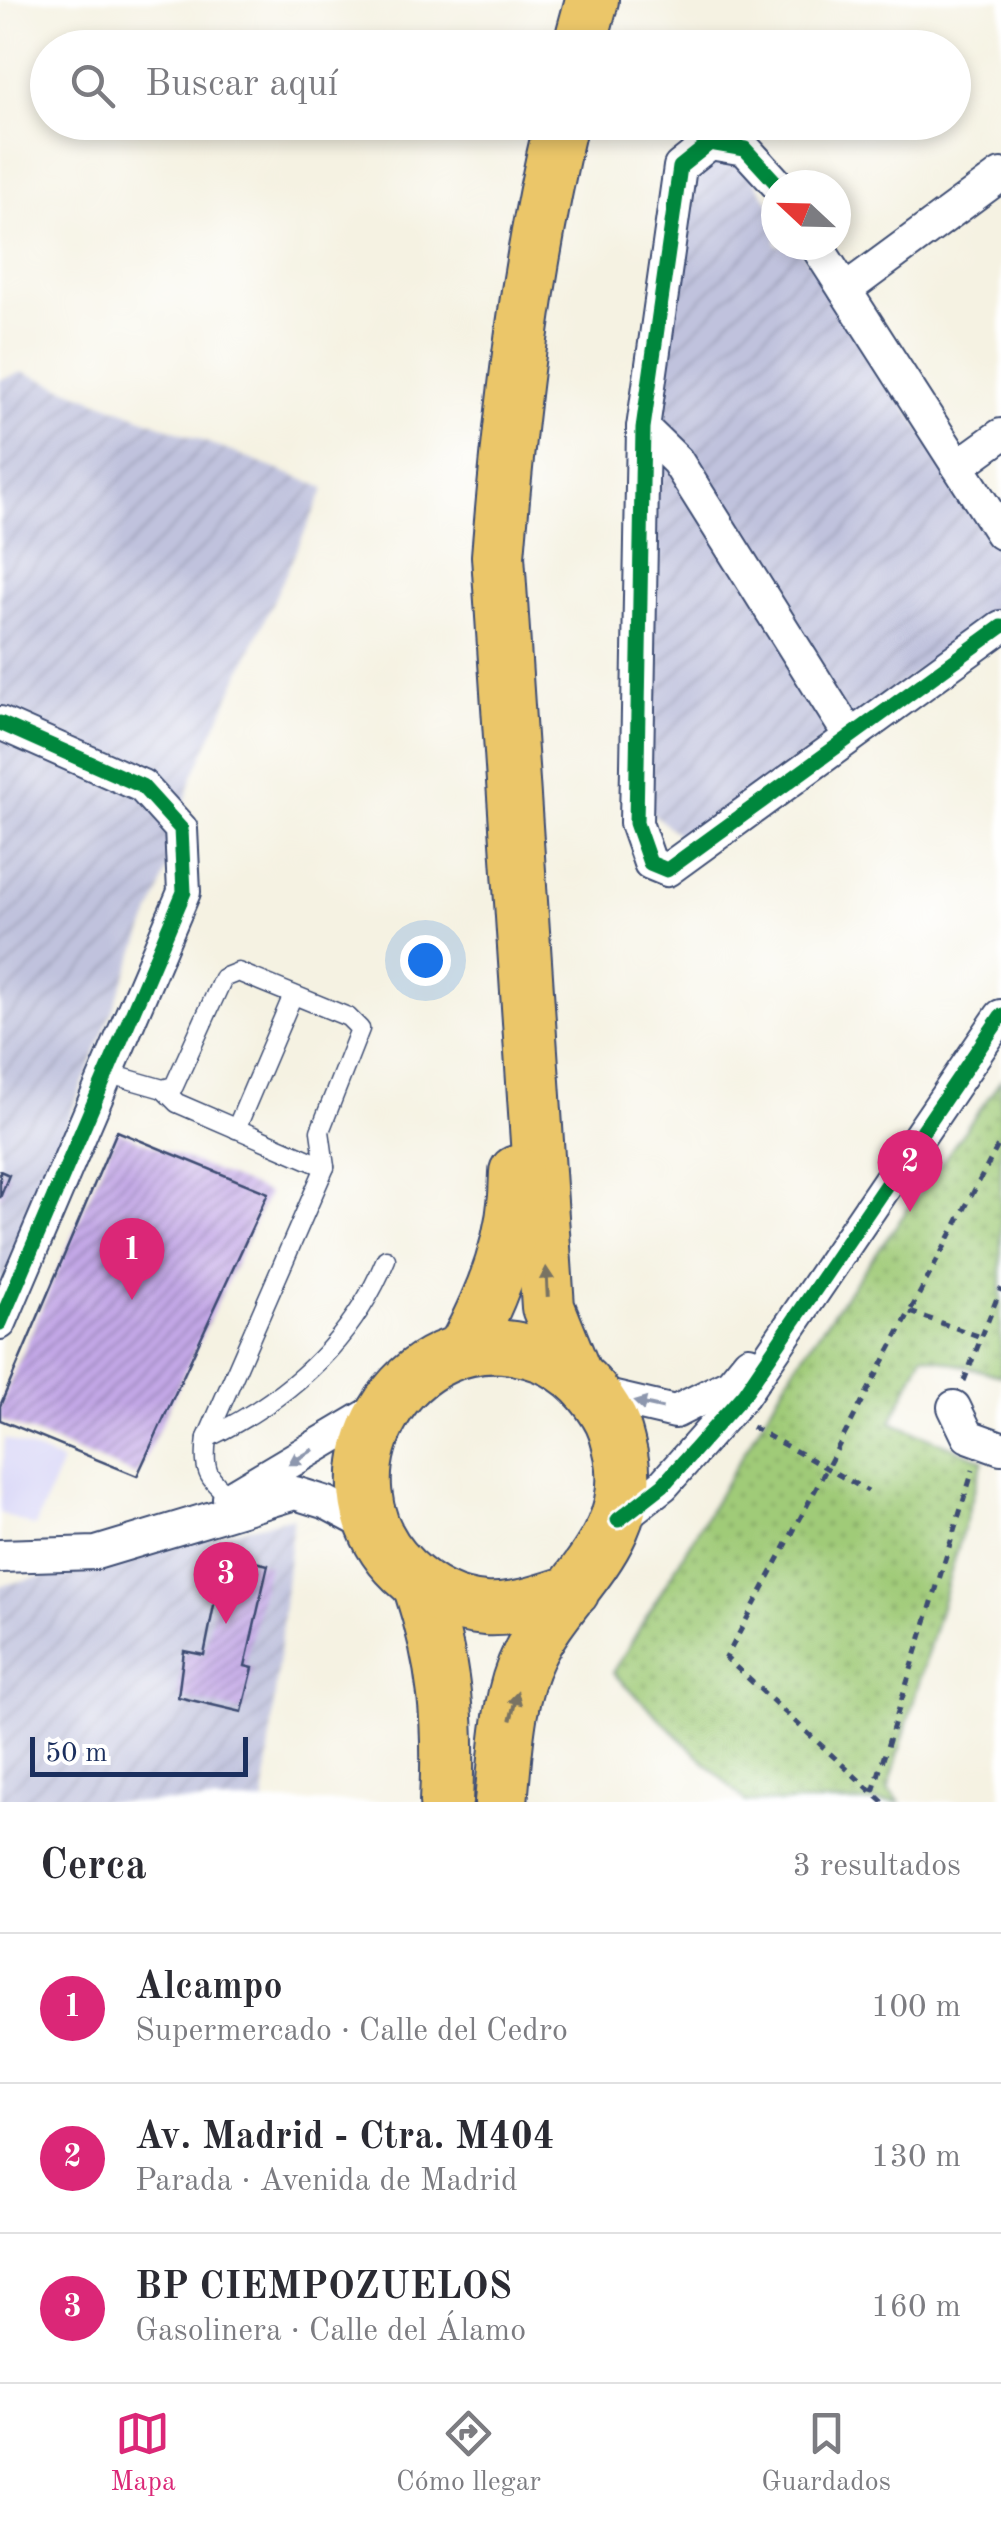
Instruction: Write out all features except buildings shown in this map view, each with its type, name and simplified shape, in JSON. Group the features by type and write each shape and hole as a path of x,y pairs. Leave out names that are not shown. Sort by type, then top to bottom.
{"main road":[{"path":"584,30 592,0"},
{"path":"500,1802 511,1714 529,1654 618,1520 625,1478 615,1426 585,1384 548,1307 498,556 508,434 542,202 557,140"},
{"path":"464,1350 493,1296 516,1213 518,900"},
{"path":"574,1591 524,1606 486,1609 455,1604 420,1586 390,1558 372,1527 363,1486 367,1444 384,1406 405,1381 435,1360 464,1350 503,1346 534,1352 585,1384"},
{"path":"420,1586 440,1650 450,1726 446,1802"}],"street":[{"path":"764,170 745,149 710,143 680,167 643,428 636,823 650,863 666,870 1001,628"},
{"path":"845,290 1001,175"},
{"path":"826,260 1001,534"},
{"path":"643,428 677,461 850,736"},
{"path":"958,466 1001,435"},
{"path":"0,723 142,786 181,829 184,892 0,1323"},
{"path":"618,1520 663,1485 727,1413 1001,1016"},
{"path":"585,1384 675,1412 731,1384 827,1272"},
{"path":"178,1526 384,1406"},
{"path":"954,1407 968,1436 992,1444"},
{"path":"0,1556 96,1554 294,1493 327,1503 372,1527"}],"lane":[{"path":"163,1089 174,1086 224,978 238,972 348,1017 360,1029 320,1130 325,1167 207,1438 203,1468 213,1484 232,1496"},
{"path":"236,1129 293,994"},
{"path":"107,1073 163,1089 177,1103 325,1167"},
{"path":"207,1438 244,1421 316,1369 372,1292 386,1259"}],"path":[{"path":"884,1802 726,1658 1001,1140"},
{"path":"954,1407 1001,1288"},
{"path":"910,1312 982,1337"},
{"path":"727,1413 868,1491"},
{"path":"873,1792 992,1444"}],"shaded area":[{"path":"707,157 740,158 761,190 761,260 808,260 1001,550 1001,609 687,842 642,805 646,507 676,213"},
{"path":"23,372 325,488 192,778 160,891 0,1290 0,380"},
{"path":"4,1438 62,1462 35,1527 0,1513"},
{"path":"293,1517 264,1802 0,1802 0,1586"}],"green space":[{"path":"1001,1080 1001,1376 923,1355 891,1422 983,1460 888,1790 900,1802 746,1802 613,1673 797,1363"}],"cycle path":[{"path":"764,170 745,149 710,143 680,167 643,428 636,823 650,863 667,870 1001,627"},
{"path":"0,723 142,786 181,829 184,892 0,1323"},
{"path":"618,1520 663,1485 744,1394 1001,1016"}],"place":[{"name":"Av. Madrid - Ctra. M404","path":"910,1212"},
{"name":"Alcampo","path":"132,1300"},
{"name":"BP CIEMPOZUELOS","path":"226,1624"}]}
